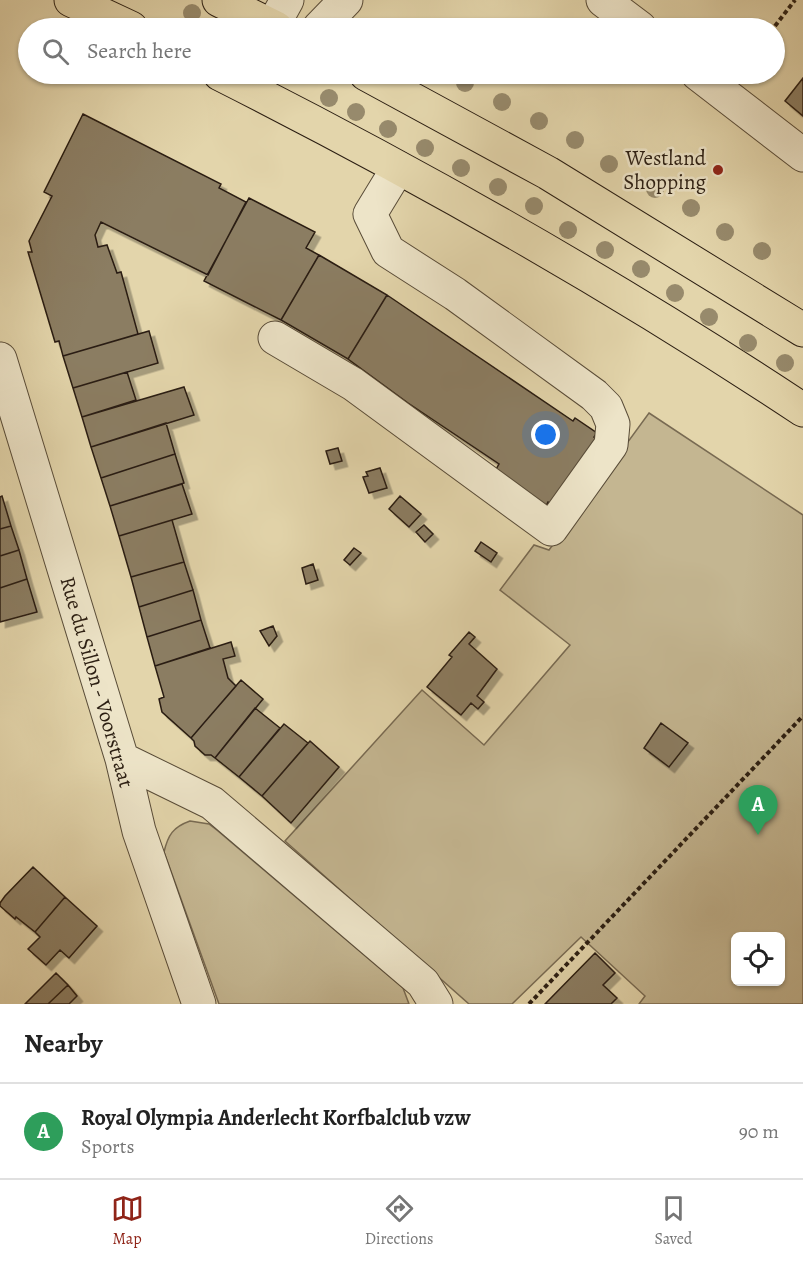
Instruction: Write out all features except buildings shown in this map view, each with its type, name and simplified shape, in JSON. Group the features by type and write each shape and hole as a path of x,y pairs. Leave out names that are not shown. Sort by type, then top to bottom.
{"main road":[{"path":"70,0 109,18"},
{"path":"219,0 278,18"},
{"path":"239,84 561,258 704,344 803,410"},
{"path":"384,84 548,173 803,330"}],"street":[{"path":"329,18 346,0"},
{"path":"603,0 627,18"},
{"path":"711,84 803,155"},
{"path":"275,338 353,384 550,529 601,460 611,445 614,424 606,407 594,394 455,294 388,252 370,214 398,168"},
{"name":"Rue du Sillon - Voorstraat","path":"0,359 122,759 140,831 199,1004"},
{"path":"122,759 212,803 423,983 436,1004"}],"path":[{"path":"781,18 795,0"},
{"path":"529,1004 803,716"}],"shaded area":[{"path":"649,413 803,515 803,1004 639,1004 645,996 581,937 512,1004 469,1004 285,841 422,690 484,745 570,645 500,590 534,545 549,550"},
{"path":"190,821 209,824 218,831 403,988 409,1004 219,1004 164,852 172,832"}],"place":[{"name":"Westland Shopping","path":"718,170"},
{"name":"Royal Olympia Anderlecht Korfbalclub vzw","path":"758,835"}]}
